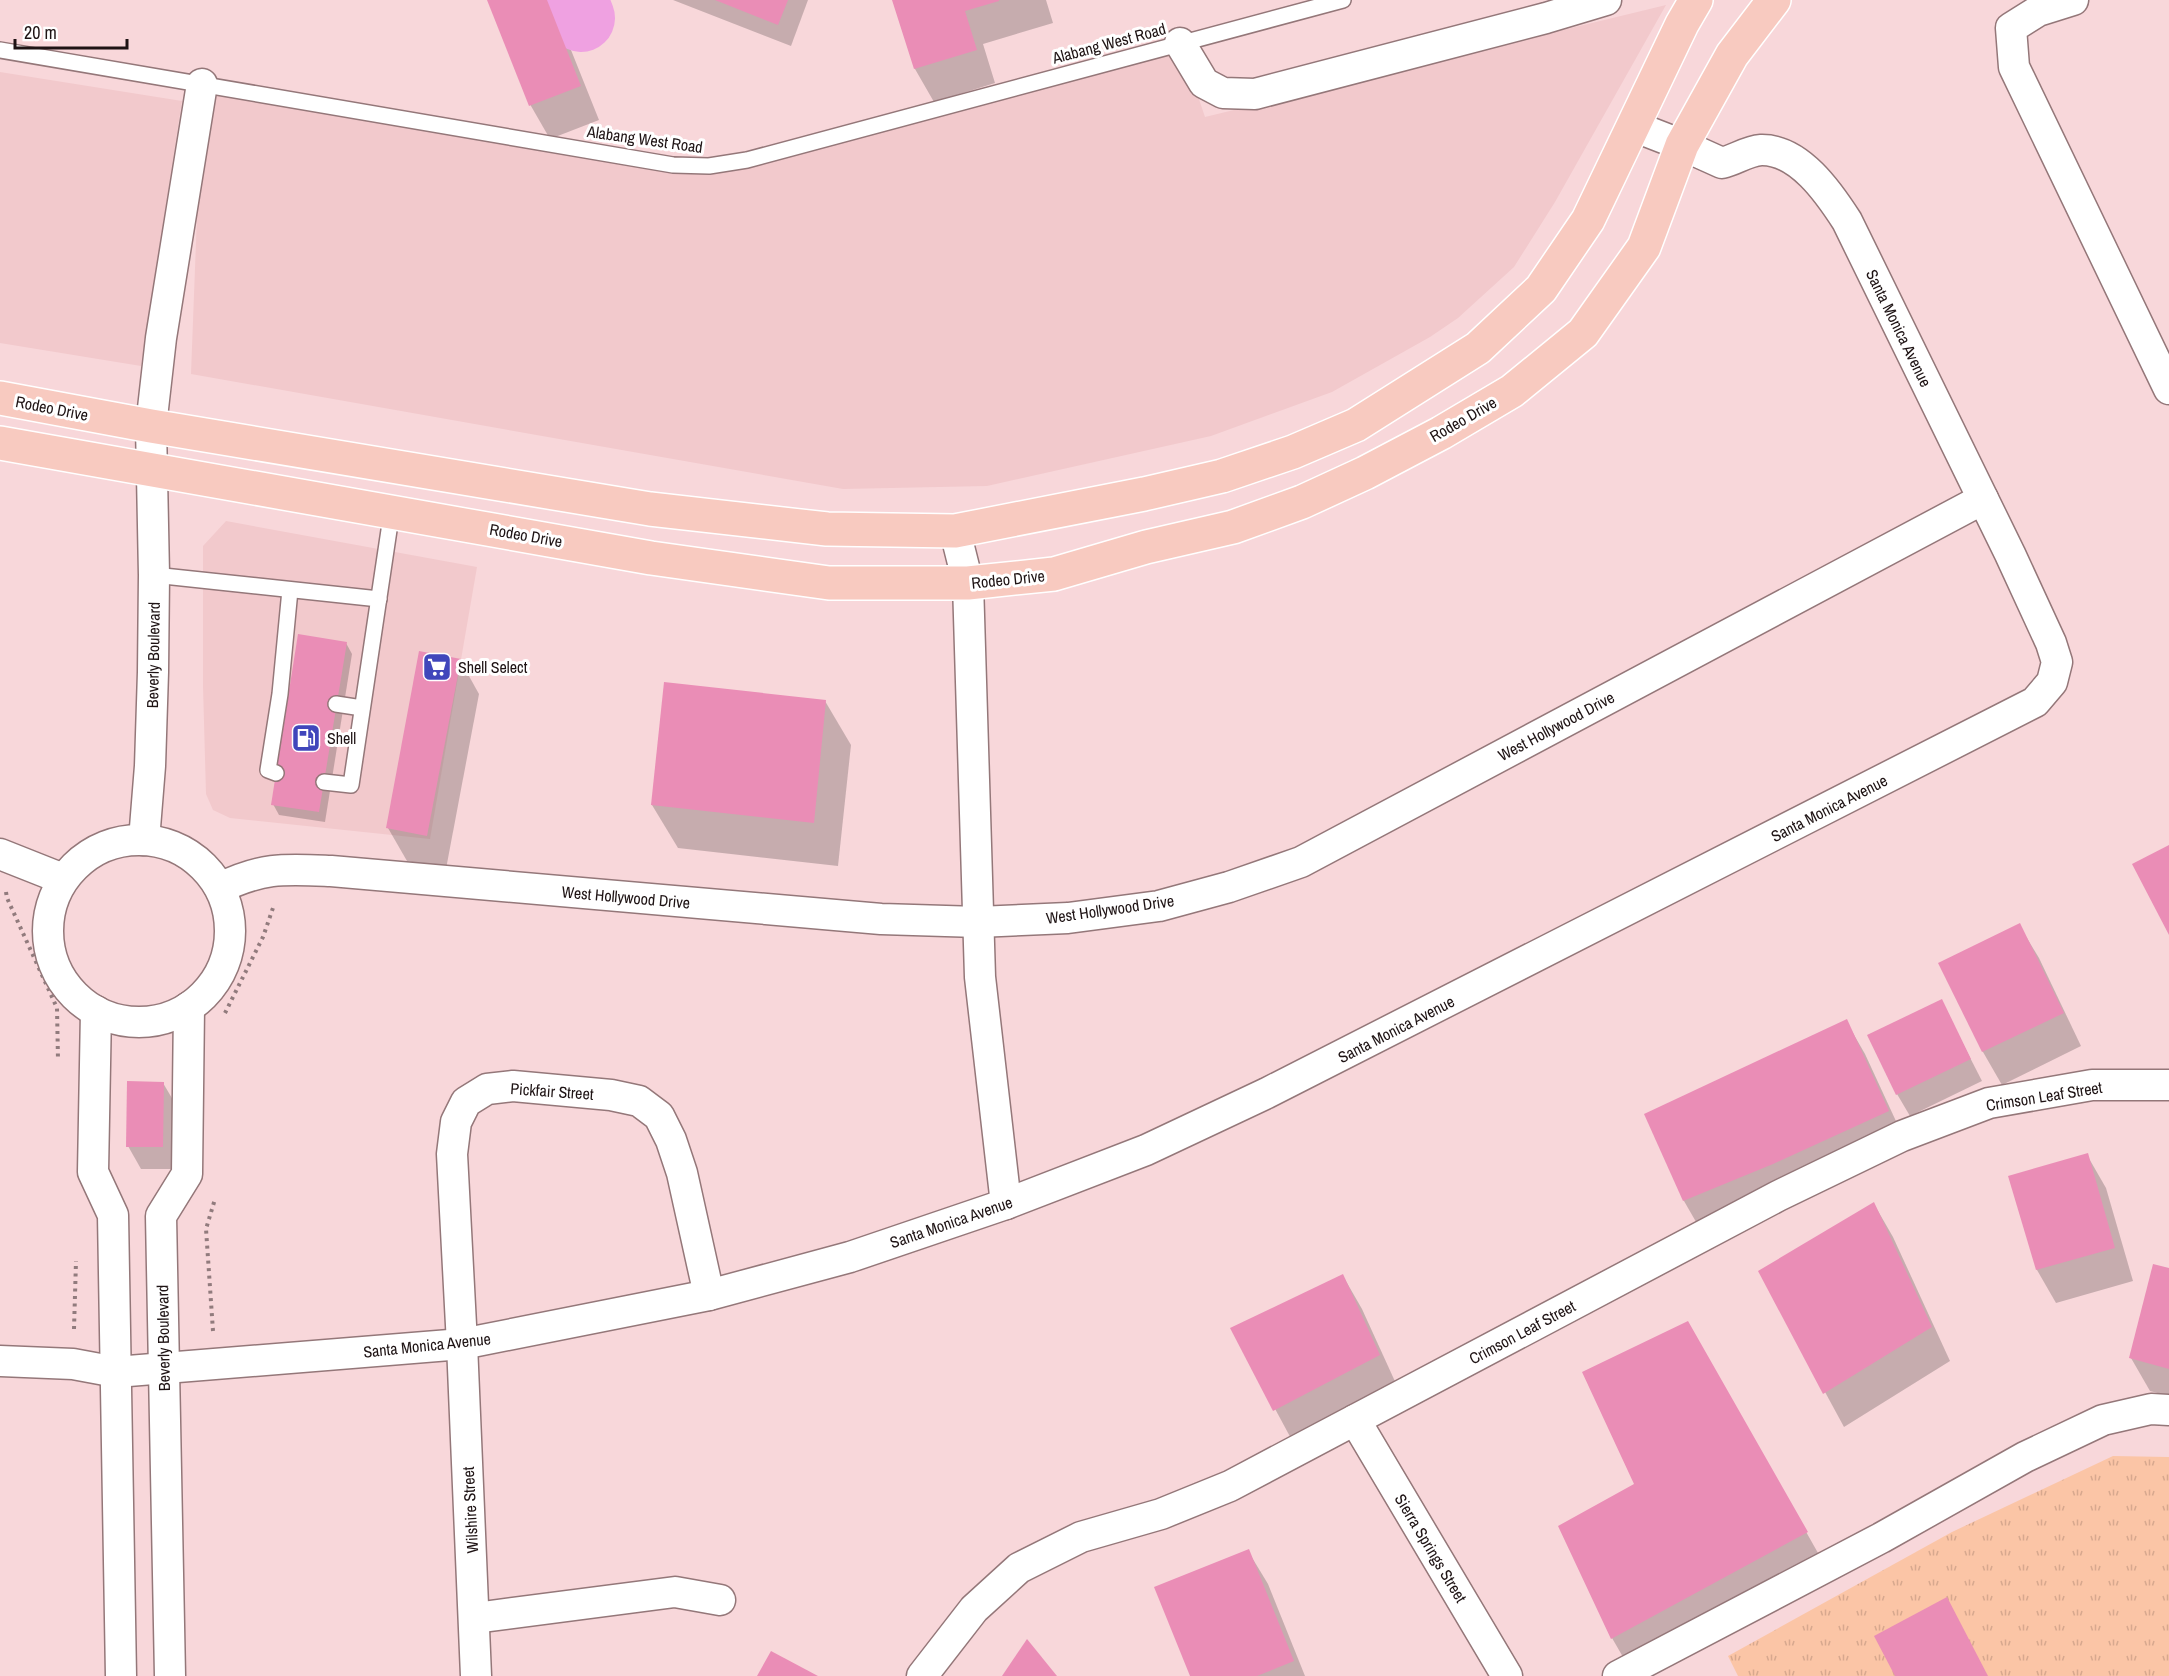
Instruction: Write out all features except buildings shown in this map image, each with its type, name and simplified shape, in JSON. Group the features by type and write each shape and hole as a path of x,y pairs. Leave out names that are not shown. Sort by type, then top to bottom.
{"main road":[{"name":"Rodeo Drive","path":"0,398 151,426 650,509 827,529 955,531 1222,476 1293,452 1356,425 1478,348 1541,289 1588,220 1682,24 1696,0"},
{"name":"Rodeo Drive","path":"0,443 392,510 651,558 829,583 968,584 1054,574 1146,547 1233,527 1302,502 1365,473 1512,391 1583,333 1644,247 1682,145 1732,55 1774,0"}],"street":[{"path":"1180,43 1204,82 1223,93 1255,93 1546,18 1606,0"},
{"path":"2073,0 2038,11 2011,28 2014,67 2169,389"},
{"name":"Beverly Boulevard","path":"144,840 151,730 154,575 151,426 161,338 202,84"},
{"name":"Santa Monica Avenue","path":"0,1361 73,1364 116,1372 462,1344 709,1295 850,1257 1005,1204 1146,1150 1267,1093 2035,702 2052,682 2057,662 2051,643 1847,221 1821,185 1802,166 1774,151 1759,150 1722,163 1633,126"},
{"name":"West Hollywood Drive","path":"220,888 258,873 287,869 881,920 978,922 1068,918 1159,906 1229,887 1301,862 1983,499"},
{"path":"955,531 968,584 980,977 1005,1204"},
{"path":"144,840 167,844 188,854 206,869 220,888 228,914 229,941 223,967 209,990 189,1007 171,1016 153,1021 133,1022 115,1019 96,1011 78,999 64,982 54,963 48,942 48,920 53,899 63,879 79,862 98,849 120,841 144,840"},
{"path":"2,854 63,879"},
{"name":"Beverly Boulevard","path":"170,1676 161,1216 187,1174 189,1007"},
{"path":"96,1011 93,1172 113,1215 121,1676"},
{"name":"Crimson Leaf Street","path":"922,1676 974,1609 1019,1568 1081,1537 1161,1514 1230,1486 1778,1196 1902,1137 1989,1102 2092,1085 2169,1085"},
{"name":"Pickfair Street","path":"462,1344 452,1154 456,1122 466,1102 487,1089 513,1086 611,1095 639,1101 659,1116 671,1140 682,1173 709,1295"},
{"name":"Wilshire Street","path":"462,1344 476,1676"},
{"path":"1618,1676 1881,1538 2025,1457 2103,1420 2151,1408 2169,1410"},
{"name":"Sierra Springs Street","path":"1354,1420 1507,1676"},
{"path":"475,1618 675,1592 720,1600"}],"lane":[{"name":"Alabang West Road","path":"0,50 673,165 709,166 747,160 1342,0"},
{"path":"324,782 351,785 392,510"},
{"path":"154,575 379,599"},
{"path":"276,773 268,771 284,695 290,590"},
{"path":"336,704 362,708"}],"path":[{"path":"2,854 7,898 57,1008 58,1065"},
{"path":"225,1015 263,936 287,869"},
{"path":"215,1198 206,1229 215,1365"},
{"path":"73,1364 76,1257"}],"shaded area":[{"path":"1666,5 1555,202 1514,267 1458,318 1430,337 1332,392 1211,436 987,486 843,489 191,374 202,84 709,166 1180,43 1205,117"},
{"path":"0,72 182,101 141,366 0,343"},
{"path":"226,521 477,567 430,839 230,818 213,810 206,794 203,546"}],"green space":[{"path":"2113,1456 2169,1457 2169,1676 1738,1676 1728,1656 1952,1532"}],"waterway":[{"path":"574,0 581,18"}],"place":[{"name":"Shell Select","path":"437,667"},
{"name":"Shell","path":"306,738"}]}
